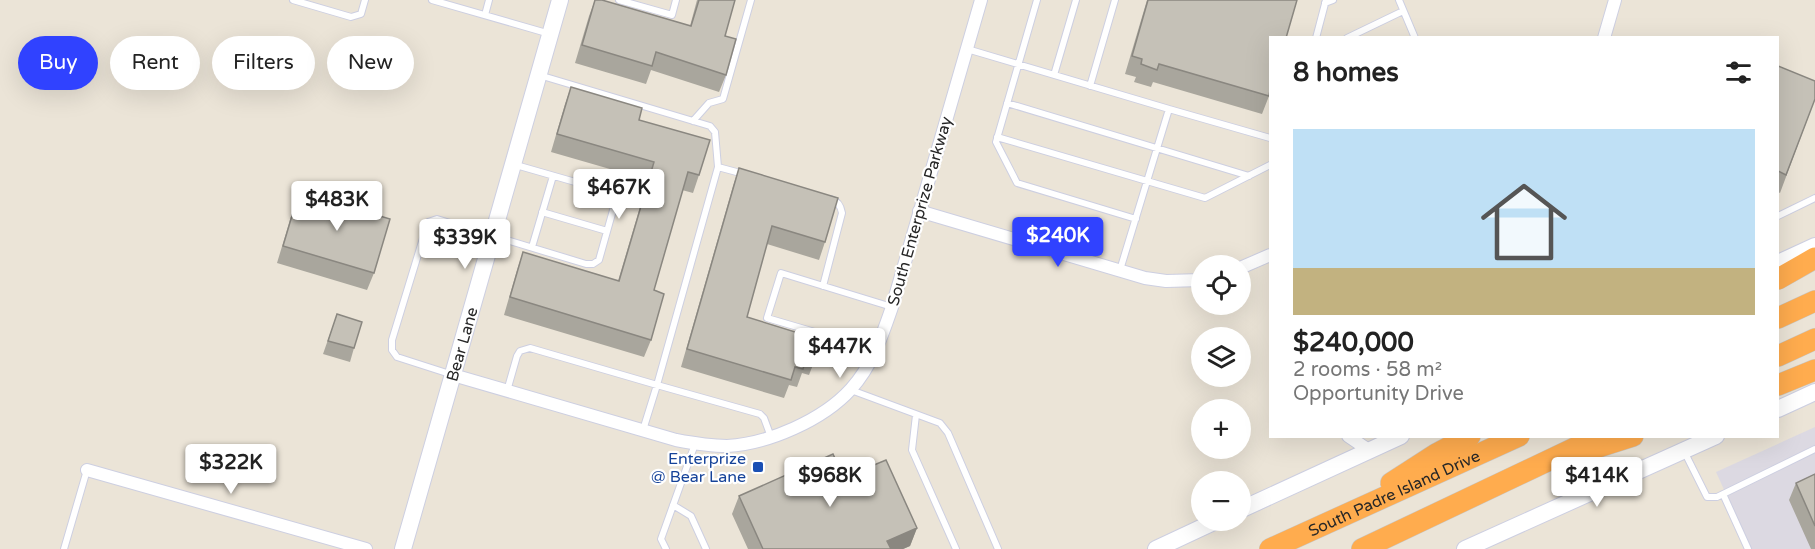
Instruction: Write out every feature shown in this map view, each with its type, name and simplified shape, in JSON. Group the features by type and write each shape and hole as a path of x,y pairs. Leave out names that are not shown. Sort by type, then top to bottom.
{"highway":[{"path":"1779,278 1815,258"},
{"path":"1779,318 1815,301"},
{"path":"1779,356 1815,339"},
{"path":"1779,385 1815,370"},
{"path":"1329,523 1436,454 1466,438"},
{"name":"South Padre Island Drive","path":"1270,549 1515,438"},
{"name":"South Padre Island Drive","path":"1362,549 1596,438"},
{"path":"1525,471 1627,438"}],"main road":[{"name":"Bear Lane","path":"403,549 560,0"},
{"path":"1779,263 1815,246"},
{"path":"1779,409 1815,392"},
{"path":"1251,504 1370,444 1393,438"},
{"path":"1465,549 1712,438"},
{"path":"1156,549 1194,531"}],"street":[{"name":"South Enterprize Parkway","path":"453,375 643,431 695,443 724,446 747,444 772,437 816,417 851,390 876,350 892,307 981,0"},
{"path":"1605,36 1615,0"},
{"path":"919,211 1146,278 1166,281 1191,280"},
{"path":"1251,263 1269,255"},
{"path":"1354,438 1370,444"},
{"path":"87,470 366,549"}],"lane":[{"path":"293,0 351,17 361,14 365,0"},
{"path":"432,0 551,34"},
{"path":"463,9 465,0"},
{"path":"485,15 489,0"},
{"path":"619,0 672,15 676,0"},
{"path":"693,121 709,103 723,99 751,0"},
{"path":"1037,0 996,142 1017,183 1136,219"},
{"path":"1054,75 1076,0"},
{"path":"1090,86 1115,0"},
{"path":"1316,36 1325,2 1333,0"},
{"path":"1399,0 1414,36"},
{"path":"1351,36 1403,11"},
{"path":"967,49 1269,138"},
{"path":"538,75 710,126 715,132 718,167 643,431"},
{"path":"1007,103 1250,176"},
{"path":"1120,270 1169,109"},
{"path":"997,136 1205,198 1269,166"},
{"path":"453,375 397,357 392,350 392,340 428,222 437,219 593,264 599,260 615,196 610,192 514,164"},
{"path":"718,167 750,176"},
{"path":"532,247 553,176"},
{"path":"823,286 842,213 841,207 835,200 824,197"},
{"path":"1779,216 1815,198"},
{"path":"542,212 607,231"},
{"path":"876,350 767,318 781,273 892,307"},
{"path":"506,392 517,356 520,351 530,348 760,414 772,437"},
{"path":"851,390 940,423 948,433 998,549"},
{"path":"916,415 912,450 956,549"},
{"path":"666,549 661,539 695,443"},
{"path":"1683,451 1707,497 1717,497 1815,449"},
{"path":"64,549 87,470"},
{"path":"1723,494 1748,549"},
{"path":"673,505 691,516 706,549"}],"shaded area":[{"path":"1815,427 1815,549 1751,549 1716,472"}],"building":[{"path":"595,0 602,0 691,26 699,0 735,0 725,36 736,39 726,75 656,52 652,66 582,45"},
{"path":"1148,0 1297,0 1287,36 1269,36 1269,96 1159,64 1157,70 1141,64 1142,59 1132,56"},
{"path":"1779,66 1815,81 1815,99 1786,175 1779,172"},
{"path":"571,87 642,108 639,120 710,140 699,175 688,172 654,290 664,294 651,340 510,297 523,252 619,281 654,162 557,134"},
{"path":"739,168 838,198 825,242 772,226 747,317 821,340 816,357 807,355 803,369 795,367 791,380 687,349"},
{"path":"299,192 390,219 374,273 283,246"},
{"path":"337,314 362,322 354,348 328,341"},
{"path":"833,454 839,467 857,460 862,470 886,460 917,528 887,541 891,549 763,549 739,496"},
{"path":"1815,474 1815,526 1796,483"}],"place":[{"name":"Enterprize @ Bear Lane","path":"758,467"}]}
